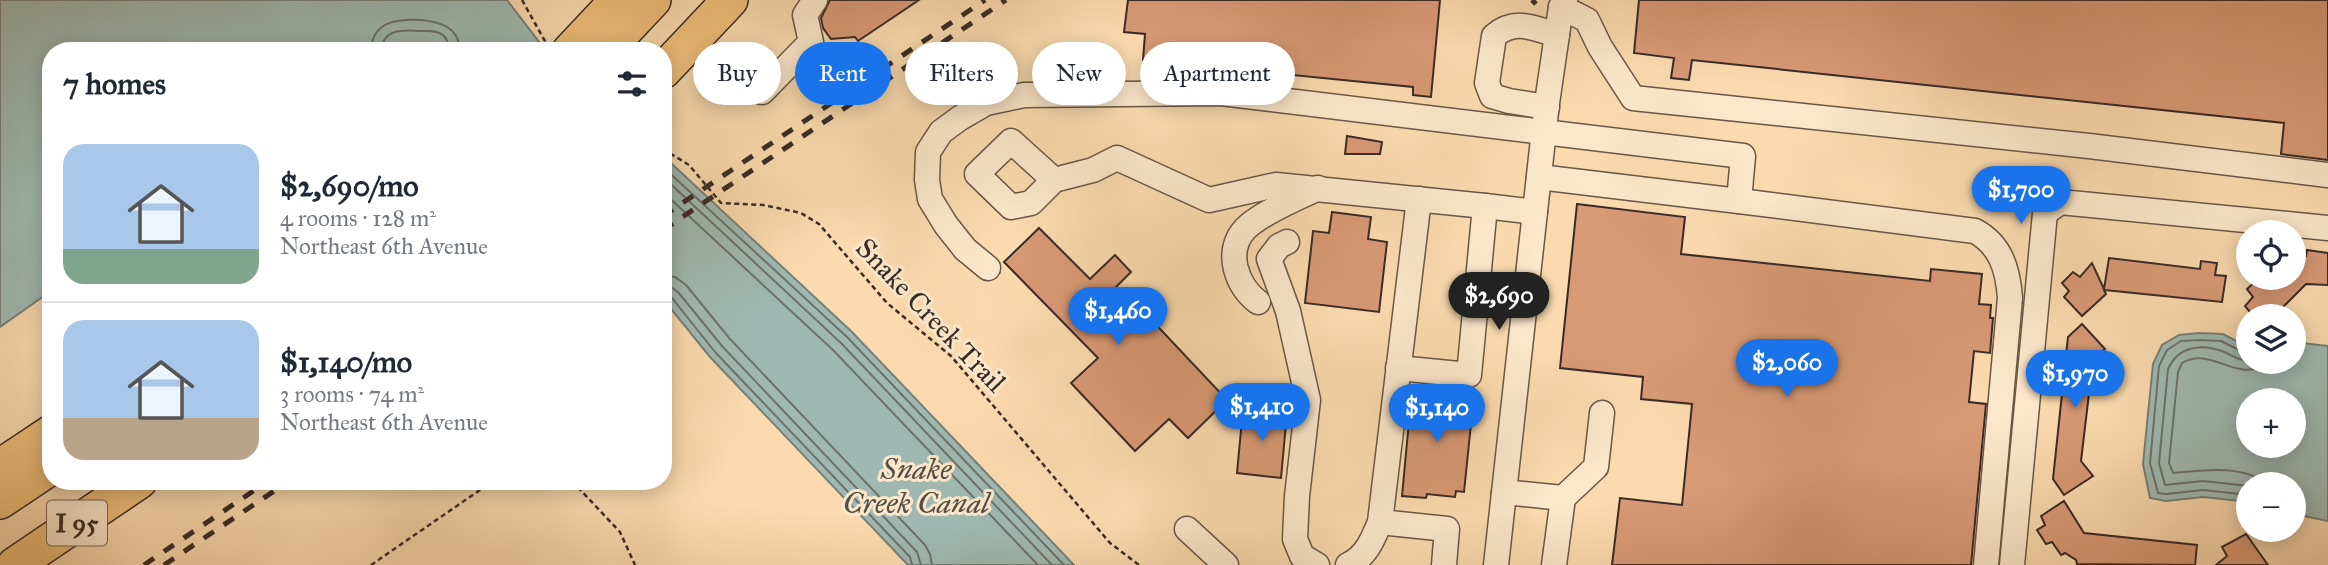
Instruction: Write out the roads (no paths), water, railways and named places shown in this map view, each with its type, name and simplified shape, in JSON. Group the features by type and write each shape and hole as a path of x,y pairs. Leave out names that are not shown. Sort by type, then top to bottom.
{"highway":[{"path":"578,42 618,0"},
{"path":"613,42 653,0"},
{"path":"665,42 705,0"},
{"path":"672,61 730,0"},
{"path":"0,467 42,439"},
{"path":"0,501 42,473"},
{"path":"0,547 85,490"},
{"name":"I 95","path":"15,565 126,490"}],"street":[{"path":"781,73 811,42 805,15 815,0"},
{"path":"1496,565 1546,114 1563,4 1587,20 1600,47 1633,98 2089,146 2328,175"},
{"path":"1557,35 1522,25 1505,26 1494,36 1487,83 1493,96 1546,114 1743,156 1739,201"},
{"path":"988,268 965,249 930,199 926,167 929,152 941,132 986,103 1024,95 1221,93 1546,114"},
{"path":"1054,180 1093,170 1117,158 1209,200 1276,185 1535,212"},
{"path":"1539,177 1975,231 1994,245 2006,269 2010,298 1986,565"},
{"path":"1258,302 1241,285 1236,273 1236,254 1244,230 1277,209 1319,188"},
{"path":"1348,565 1357,561 1371,544 1380,522 1419,199"},
{"path":"2012,565 2045,213 2060,202 2328,228"},
{"path":"1398,368 1469,375 1485,206"},
{"path":"1284,565 1295,539 1308,400 1288,312 1269,259 1279,246 1287,242"},
{"path":"1554,565 1563,498 1596,467 1602,413"},
{"path":"1504,492 1563,498"},
{"path":"1380,522 1447,528 1444,565"},
{"path":"1187,529 1226,565"},
{"path":"1295,539 1302,556 1317,565"}],"water":[{"path":"0,0 507,0 539,42 42,42 42,297 0,327"},
{"name":"Snake Creek Canal","path":"672,164 852,332 1074,565 908,565 710,357 672,310"},
{"path":"2223,334 2236,341 2236,374 2306,374 2306,343 2328,346 2328,521 2306,516 2306,472 2236,472 2236,501 2203,497 2166,501 2150,498 2143,464 2153,364 2162,345 2179,335"}],"railway":[{"path":"672,210 985,0"},
{"path":"672,224 1006,0"},
{"path":"1532,0 1536,4"},
{"path":"144,565 255,490"},
{"path":"164,565 276,490"}]}
